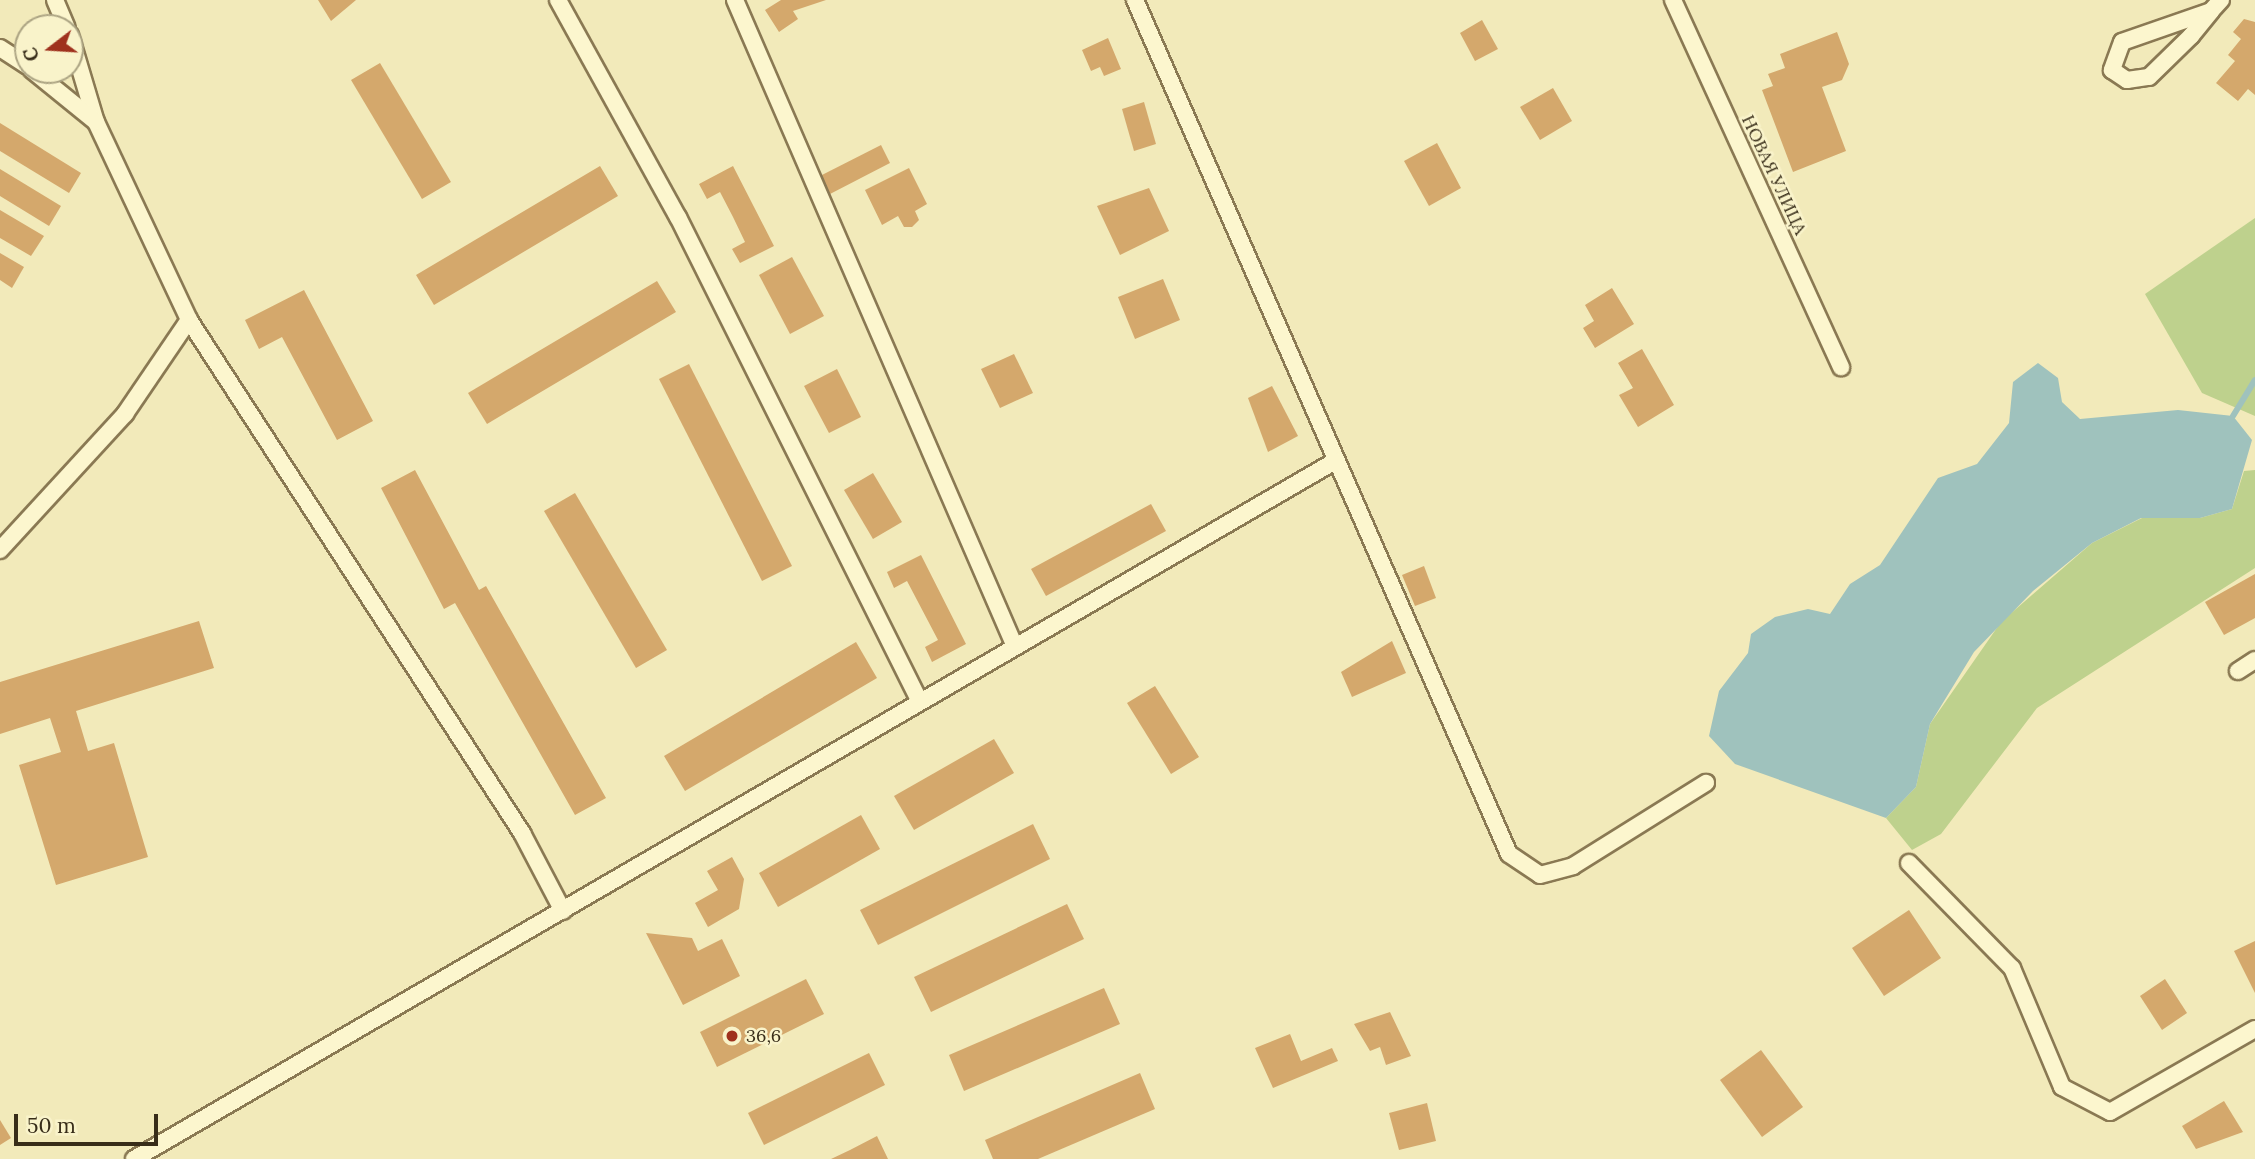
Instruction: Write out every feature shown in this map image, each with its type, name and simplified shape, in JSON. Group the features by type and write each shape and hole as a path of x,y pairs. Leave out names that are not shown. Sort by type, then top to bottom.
{"street":[{"path":"558,0 678,217 918,698"},
{"path":"735,0 1013,642"},
{"path":"1135,0 1508,854 1539,875 1573,866 1706,783"},
{"name":"НОВАЯ УЛИЦА","path":"1673,0 1840,367"},
{"path":"2216,6 2149,77 2127,80 2112,70 2122,42 2216,6"},
{"path":"84,82 96,122 189,320 522,834 563,911"},
{"path":"49,84 96,122"},
{"path":"0,550 125,414 189,320"},
{"path":"134,1159 563,911 1013,642 1335,461"},
{"path":"2238,671 2255,660"},
{"path":"1909,863 2012,968 2062,1087 2110,1112 2255,1029"}],"green space":[{"path":"2255,218 2255,416 2202,393 2145,294"},
{"path":"2255,470 2255,568 2037,708 1941,834 1912,850 1886,818 1916,787 1930,724 2001,622 2092,543 2142,518 2200,518 2232,509 2244,471"}],"water":[{"path":"2038,363 2058,378 2062,402 2080,419 2178,410 2233,416 2252,440 2232,509 2200,518 2141,518 2092,543 2033,591 1974,652 1930,724 1916,787 1886,818 1735,764 1709,736 1719,691 1748,653 1751,634 1775,617 1808,609 1830,614 1850,584 1880,565 1938,478 1977,464 2009,423 2013,382"}],"building":[{"path":"318,0 356,0 331,21"},
{"path":"781,0 826,0 793,11 798,19 779,32 765,10"},
{"path":"2244,19 2255,22 2255,95 2248,89 2238,101 2216,83 2235,61 2228,55 2241,39 2233,32"},
{"path":"1482,20 1498,49 1475,61 1460,33"},
{"path":"1837,32 1849,64 1842,80 1822,87 1846,151 1793,172 1762,90 1773,86 1768,74 1785,68 1780,54"},
{"path":"1108,38 1121,69 1104,76 1100,67 1091,71 1082,50"},
{"path":"380,63 451,182 422,199 351,80"},
{"path":"1553,88 1572,121 1540,140 1520,107"},
{"path":"1144,102 1156,144 1134,151 1122,109"},
{"path":"0,123 81,173 69,193 0,151"},
{"path":"1437,143 1461,188 1429,206 1404,161"},
{"path":"881,145 890,163 830,194 820,176"},
{"path":"600,166 618,196 434,305 416,275"},
{"path":"733,166 774,246 740,263 732,249 745,242 733,217 720,192 707,199 699,184"},
{"path":"909,168 927,204 915,211 919,220 912,227 904,227 898,216 882,225 865,190"},
{"path":"0,169 61,206 49,226 0,196"},
{"path":"1149,188 1169,231 1120,255 1097,206"},
{"path":"0,210 44,236 31,256 0,238"},
{"path":"0,253 24,267 12,288 0,280"},
{"path":"792,257 824,316 790,334 759,275"},
{"path":"1163,279 1180,320 1135,339 1118,297"},
{"path":"657,281 676,312 487,424 468,393"},
{"path":"1612,288 1634,324 1595,348 1583,328 1594,321 1585,305"},
{"path":"304,290 373,421 337,440 282,337 259,349 245,320"},
{"path":"1642,349 1674,405 1638,427 1619,395 1633,388 1618,363"},
{"path":"1014,354 1033,393 1000,408 981,369"},
{"path":"689,364 792,566 762,581 659,379"},
{"path":"837,369 861,417 829,433 804,386"},
{"path":"1272,386 1298,436 1268,452 1248,398"},
{"path":"415,470 479,590 486,586 606,798 575,815 455,603 444,609 381,488"},
{"path":"873,473 902,522 873,539 844,490"},
{"path":"575,493 667,650 636,668 544,511"},
{"path":"1151,504 1166,531 1046,596 1031,569"},
{"path":"921,555 966,644 932,662 925,647 938,640 907,581 894,588 887,572"},
{"path":"1424,566 1436,598 1415,606 1402,575"},
{"path":"2255,574 2255,618 2224,635 2205,602"},
{"path":"199,621 214,668 76,711 88,751 114,743 148,857 56,885 19,765 61,752 50,718 0,734 0,682"},
{"path":"1392,641 1406,673 1352,697 1341,672"},
{"path":"856,642 877,678 685,791 664,756"},
{"path":"1155,686 1199,757 1171,774 1127,703"},
{"path":"994,739 1014,773 914,830 894,796"},
{"path":"861,815 880,849 778,907 759,873"},
{"path":"1033,824 1050,859 878,945 860,910"},
{"path":"732,857 744,879 739,909 708,927 695,903 718,890 707,871"},
{"path":"1067,904 1084,939 931,1012 914,977"},
{"path":"1909,910 1941,958 1884,996 1852,948"},
{"path":"646,933 692,938 698,951 722,939 740,976 683,1005"},
{"path":"2255,941 2255,993 2234,951"},
{"path":"806,979 824,1014 717,1067 700,1032"},
{"path":"2165,979 2187,1013 2162,1030 2140,996"},
{"path":"1104,988 1120,1024 964,1091 949,1055"},
{"path":"1390,1012 1411,1056 1386,1065 1380,1047 1370,1051 1354,1024"},
{"path":"1290,1034 1301,1061 1332,1048 1338,1061 1273,1088 1255,1048"},
{"path":"1761,1050 1803,1107 1762,1137 1720,1080"},
{"path":"869,1053 885,1085 764,1145 748,1113"},
{"path":"1140,1073 1155,1109 1038,1159 993,1159 985,1140"},
{"path":"2224,1101 2243,1132 2196,1149 2182,1126"},
{"path":"1427,1103 1436,1141 1399,1150 1389,1113"},
{"path":"0,1120 11,1138 0,1145"},
{"path":"877,1136 888,1159 831,1159 850,1150"}],"waterway":[{"path":"2233,416 2255,380"}],"place":[{"name":"36,6","path":"732,1036"}]}
